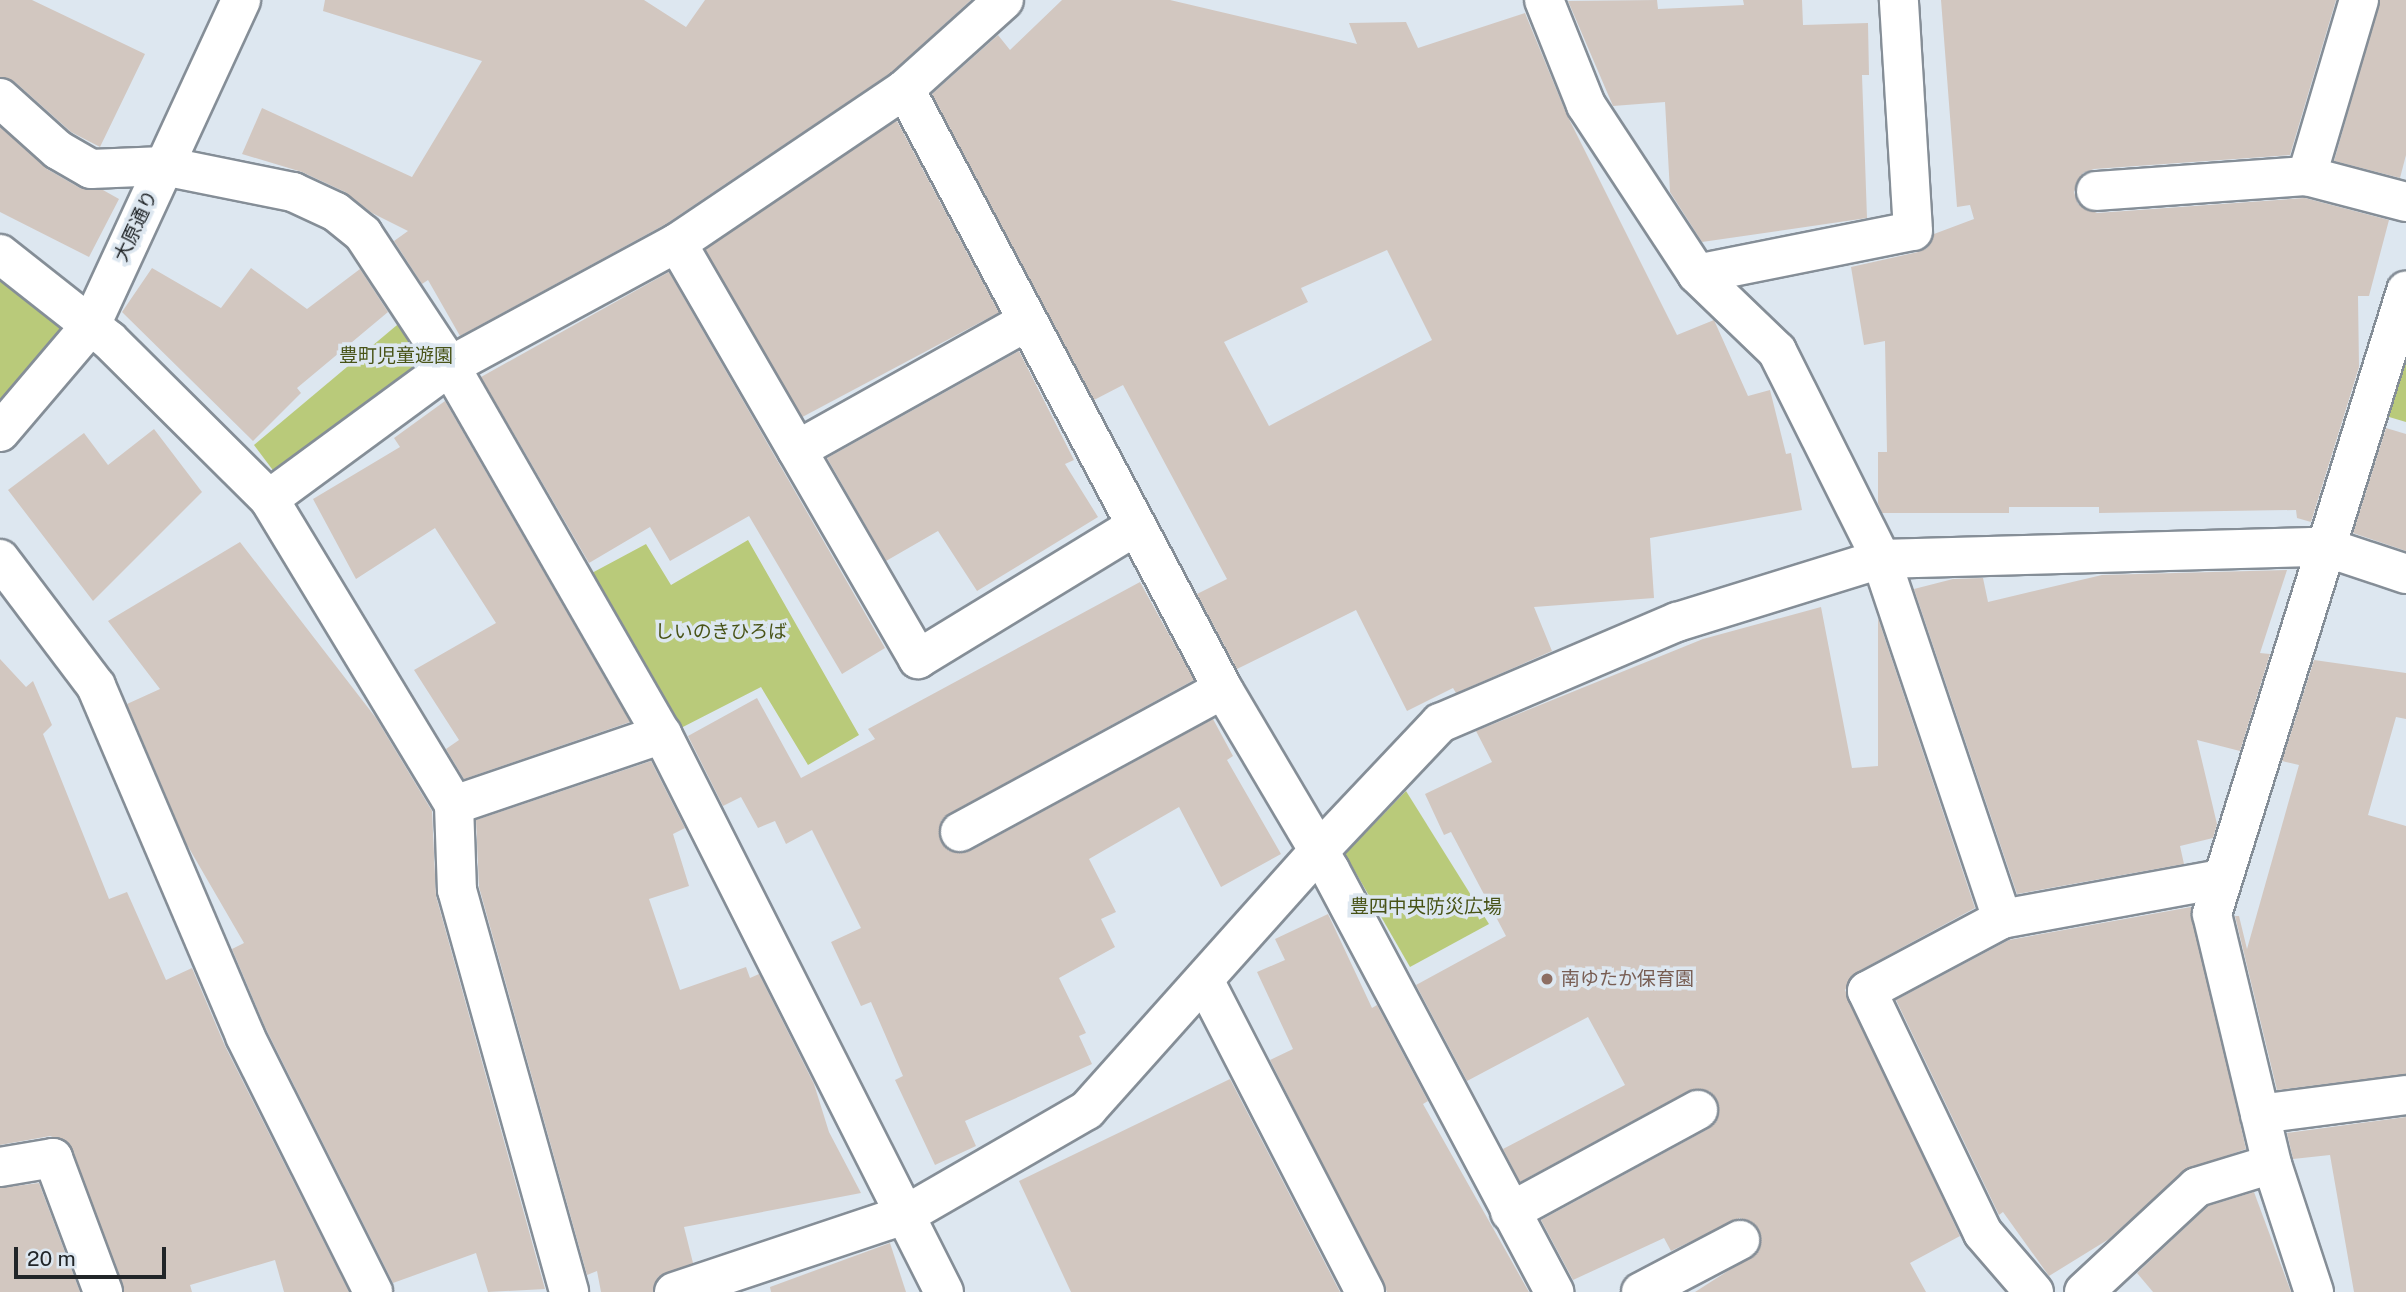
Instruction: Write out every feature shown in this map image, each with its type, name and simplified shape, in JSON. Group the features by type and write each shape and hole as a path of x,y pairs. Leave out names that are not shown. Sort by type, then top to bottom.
{"street":[{"name":"大原通り","path":"0,432 91,325 241,0"},
{"path":"269,499 450,366 677,243 905,89 1004,0"},
{"path":"1544,0 1586,105 1698,274 1777,351 1881,559 2002,919"},
{"path":"1698,274 1913,231 1899,0"},
{"path":"2307,176 2358,0"},
{"path":"905,89 1026,322 1223,689 1318,852 1554,1292"},
{"path":"0,98 58,150 91,169 164,166 293,192 336,212 363,234 450,366 662,733 944,1292"},
{"path":"2096,191 2307,176 2406,202"},
{"path":"677,243 918,659 1136,526"},
{"path":"0,254 91,325 269,499 454,804 457,890 569,1292"},
{"path":"2314,1292 2272,1164 2212,914 2406,291"},
{"path":"797,450 1026,322"},
{"path":"674,1292 907,1214 1087,1110 1318,852 1440,723 1677,622 1881,559 2328,548 2406,573"},
{"path":"0,559 96,686 244,1036 373,1292"},
{"path":"960,832 1223,689"},
{"path":"454,804 662,733"},
{"path":"2034,1292 1983,1233 1867,991 2002,919 2221,879"},
{"path":"1204,980 1366,1292"},
{"path":"2260,1114 2406,1095"},
{"path":"1510,1212 1698,1110"},
{"path":"0,1167 53,1158 103,1292"},
{"path":"2084,1292 2197,1187 2272,1164"},
{"path":"1642,1292 1740,1240"}],"green space":[{"path":"0,278 64,327 0,400"},
{"name":"豊町児童遊園","path":"403,320 430,360 275,473 254,445"},
{"path":"2399,354 2406,356 2406,422 2379,414"},
{"name":"しいのきひろば","path":"748,540 859,735 808,765 761,687 677,730 590,574 646,544 671,585"},
{"name":"豊四中央防災広場","path":"1406,791 1489,924 1410,967 1345,854"}],"building":[{"path":"0,0 32,0 145,54 100,147 71,132 15,82 0,77"},
{"path":"325,0 644,0 686,27 705,0 971,0 892,72 666,224 460,336 428,280 422,284 394,241 408,231 372,213 345,192 302,172 242,154 262,108 412,177 482,61 323,11"},
{"path":"1062,0 1170,0 1357,44 1349,23 1406,22 1418,48 1525,13 1566,113 1677,335 1714,320 1748,396 1770,390 1786,454 1791,453 1802,510 1650,538 1654,598 1534,607 1552,651 1456,693 1453,688 1407,711 1356,610 1237,669 1197,594 1227,579 1123,385 1094,400 932,94 998,35 1010,50","holes":["1387,250 1432,340 1269,426 1224,342 1308,302 1301,288"]},
{"path":"1657,0 1658,9 1744,5 1743,0 1802,0 1803,25 1868,23 1869,75 1862,75 1867,218 1702,242 1670,192 1665,102 1613,106 1568,1"},
{"path":"1941,0 2336,0 2290,155 2094,169 2083,173 2074,192 2078,204 2097,213 2305,198 2389,220 2369,296 2358,296 2359,367 2311,522 2297,518 2296,510 2099,513 2099,507 2009,507 2009,513 1882,513 1878,503 1878,452 1887,452 1885,341 1864,345 1851,267 1918,252 1927,248 1934,234 1974,219 1970,205 1957,207"},
{"path":"2380,0 2406,0 2406,155 2400,178 2334,161"},
{"path":"897,121 999,313 796,421 694,229"},
{"path":"0,127 47,169 80,188 103,190 119,199 89,257 0,212"},
{"path":"152,268 221,308 251,268 307,309 360,269 388,312 297,388 301,393 253,441 122,312"},
{"path":"669,272 885,648 842,674 749,516 670,561 650,527 589,563 481,377"},
{"path":"1019,351 1074,460 1065,464 1098,517 977,591 938,531 886,561 827,458"},
{"path":"445,401 630,722 464,779 446,749 459,740 414,670 496,623 435,528 356,579 313,499 400,447 394,438"},
{"path":"2386,428 2406,434 2406,551 2353,533"},
{"path":"154,429 202,492 93,601 8,490 84,433 108,465"},
{"path":"240,542 376,718 432,811 436,896 545,1289 488,1292 476,1253 393,1283 265,1027 232,949 244,943 186,843 127,704 160,689 108,621"},
{"path":"2287,570 2260,653 2270,654 2240,751 2197,740 2217,824 2213,838 2180,846 2184,864 2017,894 1914,589 1953,579 1983,578 1988,602 2102,575"},
{"path":"1140,582 1194,680 950,813 941,821 941,842 949,851 970,851 1213,719 1233,756 1227,760 1281,854 1221,887 1179,807 1089,859 1116,912 1101,919 1115,947 1059,978 1086,1033 1079,1036 1092,1064 965,1121 976,1146 935,1165 895,1080 903,1076 871,1002 861,1006 831,942 861,928 812,830 786,844 775,821 758,828 741,797 723,806 688,736 757,698 801,778 875,739 868,729"},
{"path":"1821,607 1852,768 1878,766 1878,618 1975,908 1857,972 1845,990 1960,1236 1910,1263 1926,1292 1695,1292 1759,1251 1759,1229 1740,1218 1671,1251 1664,1238 1573,1280 1541,1220 1708,1129 1717,1121 1717,1100 1709,1091 1688,1091 1520,1182 1503,1149 1625,1085 1588,1017 1467,1081 1416,985 1506,936 1451,832 1444,835 1425,794 1492,762 1476,731 1703,639"},
{"path":"0,659 26,687 33,681 52,725 43,734 109,899 127,892 166,980 192,968 225,1046 349,1292 284,1292 275,1260 190,1285 192,1292 124,1292 68,1143 50,1136 0,1145"},
{"path":"2314,660 2406,673 2406,719 2396,717 2368,815 2406,826 2406,1074 2277,1090 2235,916 2239,916 2247,949 2299,765 2282,761"},
{"path":"651,761 685,828 673,834 689,886 649,899 680,990 746,967 750,978 759,974 814,1084 829,1132 861,1193 684,1227 693,1263 658,1277 653,1292 601,1292 597,1271 587,1275 479,887 476,820"},
{"path":"2191,907 2246,1149 2183,1171 2109,1239 2049,1276 2003,1212 1999,1215 1896,1000 2009,940"},
{"path":"1328,914 1372,1008 1377,1005 1428,1101 1423,1104 1529,1292 1387,1292 1270,1060 1293,1049 1257,972 1285,960 1275,939"},
{"path":"1230,1079 1340,1292 1071,1292 1019,1181"},
{"path":"2406,1117 2406,1292 2354,1292 2330,1155 2293,1159 2287,1133"},
{"path":"39,1183 80,1292 0,1292 0,1188"},
{"path":"2254,1192 2291,1292 2153,1292 2137,1273 2208,1206"},
{"path":"890,1243 906,1292 771,1292 770,1287"}],"place":[{"name":"南ゆたか保育園","path":"1547,979"}]}
